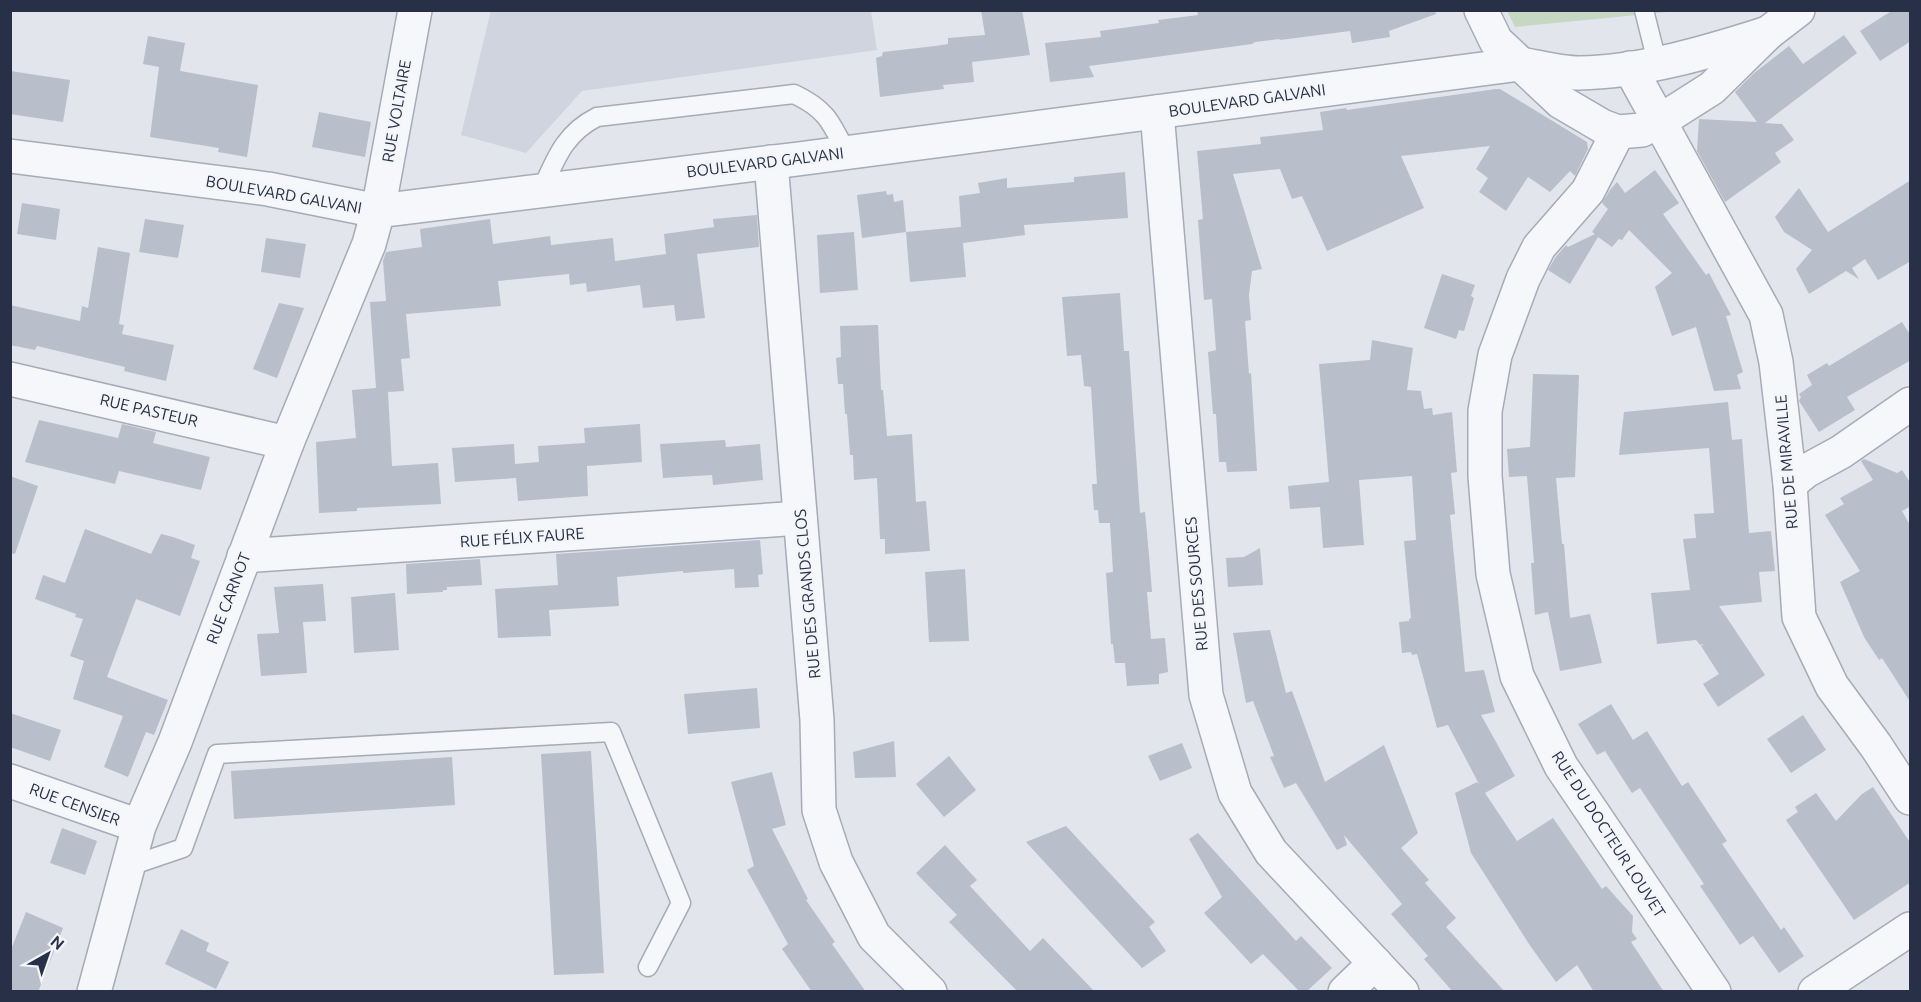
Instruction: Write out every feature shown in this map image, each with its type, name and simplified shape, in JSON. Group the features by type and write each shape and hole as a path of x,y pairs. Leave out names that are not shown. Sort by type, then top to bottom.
{"street":[{"name":"RUE VOLTAIRE","path":"378,210 415,10"},
{"path":"1481,10 1496,41 1561,102 1602,126 1618,132 1642,130 1712,88 1768,33 1798,10"},
{"name":"BOULEVARD GALVANI","path":"10,156 268,189 378,210 771,162 1520,63 1578,73 1643,65 1721,49 1768,33"},
{"name":"RUE DE MIRAVILLE","path":"1643,65 1660,121 1714,224 1766,315 1776,362 1790,484 1799,617 1832,686 1911,798"},
{"path":"1578,73 1574,92 1581,114"},
{"name":"RUE DES SOURCES","path":"1157,112 1206,695 1235,793 1271,852 1402,992"},
{"name":"RUE DU DOCTEUR LOUVET","path":"1618,132 1588,191 1539,247 1523,279 1495,355 1485,411 1485,476 1493,574 1517,675 1561,766 1714,992"},
{"name":"RUE DES GRANDS CLOS","path":"771,162 817,720 819,810 836,862 874,936 930,992"},
{"name":"RUE CARNOT","path":"94,992 139,826 175,742 287,443 369,244 378,210"},
{"name":"RUE PASTEUR","path":"10,379 287,443"},
{"path":"1790,484 1806,471 1841,452 1911,404"},
{"name":"RUE FÉLIX FAURE","path":"244,556 800,518"},
{"name":"RUE CENSIER","path":"10,781 139,826"},
{"path":"1815,992 1911,929"},
{"path":"1345,992 1375,963"}],"lane":[{"path":"1643,65 1644,10"},
{"path":"542,189 557,155 571,135 583,124 597,117 794,94 809,101 825,114 846,152"},
{"path":"127,867 183,848 217,754 611,732 681,903 648,967"}],"shaded area":[{"path":"491,10 871,11 877,50 582,91 526,153 461,135"}],"green space":[{"path":"1507,11 1678,11 1515,27"}],"building":[{"path":"981,10 1022,10 1030,55 972,62 974,82 943,85 944,89 880,97 876,58 882,56 883,52 948,44 948,38 985,35"},
{"path":"1197,10 1435,10 1436,14 1389,31 1390,37 1352,43 1350,31 1255,42 1089,66 1094,77 1050,82 1045,43 1101,37 1100,31 1198,15"},
{"path":"1893,10 1911,10 1911,41 1880,61 1860,31"},
{"path":"1844,35 1857,53 1765,123 1782,124 1794,140 1775,153 1781,162 1725,202 1697,151 1699,119 1757,122 1735,92 1754,73 1789,46 1803,64"},
{"path":"148,36 185,43 180,71 258,85 247,157 218,152 219,148 150,137 159,67 143,64"},
{"path":"10,71 70,80 63,122 10,114"},
{"path":"1500,89 1587,142 1588,149 1575,176 1570,171 1550,192 1528,177 1506,211 1479,192 1488,178 1476,169 1490,146 1401,156 1424,208 1327,251 1302,196 1292,199 1280,169 1233,174 1262,269 1252,271 1249,295 1251,320 1245,321 1249,374 1251,373 1257,471 1227,472 1226,462 1219,462 1216,414 1213,414 1208,352 1216,350 1212,299 1204,300 1198,220 1203,219 1197,151 1261,144 1260,137 1323,130 1320,112"},
{"path":"319,112 371,122 365,157 312,147"},
{"path":"1655,170 1679,203 1663,214 1706,275 1709,273 1731,315 1726,316 1743,372 1737,375 1741,389 1714,391 1696,327 1672,336 1655,287 1672,273 1629,230 1622,240 1619,239 1612,247 1598,237 1570,284 1548,270 1566,245 1568,247 1595,234 1592,232 1608,209 1602,203 1617,182 1625,193"},
{"path":"1125,172 1128,218 1024,225 1025,235 963,243 966,277 910,282 906,232 961,227 959,196 980,193 978,183 1007,178 1007,188 1074,182 1074,177"},
{"path":"1911,180 1911,261 1878,280 1865,259 1852,268 1859,279 1846,271 1809,294 1796,269 1812,250 1784,232 1775,217 1799,188 1828,232"},
{"path":"886,191 887,195 893,194 894,202 903,200 906,232 862,238 857,195"},
{"path":"22,203 60,209 56,240 17,234"},
{"path":"757,215 759,247 697,254 705,318 676,321 674,305 643,308 640,285 587,292 586,283 570,285 569,274 498,281 501,306 406,314 410,358 401,359 404,391 388,392 392,466 438,463 441,504 357,508 357,511 319,513 316,442 356,438 352,390 376,388 370,302 386,301 383,261 386,252 422,247 420,229 490,219 493,244 550,236 551,245 613,238 615,261 666,254 664,234 714,227 713,219"},
{"path":"145,219 184,225 178,258 139,252"},
{"path":"854,232 858,290 820,293 817,235"},
{"path":"266,238 306,244 300,278 261,272"},
{"path":"98,247 130,253 119,324 124,325 122,334 174,345 166,381 124,371 125,367 37,346 35,350 10,345 10,305 80,321 82,306 88,308"},
{"path":"1442,274 1475,285 1471,296 1474,298 1464,331 1459,330 1456,339 1424,328"},
{"path":"1120,293 1124,351 1129,351 1140,513 1145,512 1149,555 1152,592 1147,592 1151,639 1165,638 1168,672 1159,674 1159,684 1127,686 1125,663 1115,663 1113,644 1111,644 1106,573 1113,572 1110,523 1099,523 1098,510 1094,510 1092,484 1097,484 1091,387 1084,386 1081,355 1067,356 1062,297"},
{"path":"279,303 304,308 277,378 253,369"},
{"path":"1902,322 1911,336 1911,360 1847,397 1855,410 1819,432 1799,401 1801,397 1799,394 1812,385 1807,375 1827,363 1829,366"},
{"path":"878,325 881,390 883,390 887,436 912,434 916,502 926,501 930,551 885,554 885,539 880,539 877,478 854,480 853,455 850,455 843,384 838,384 836,358 841,357 840,326"},
{"path":"1372,340 1413,348 1407,390 1421,391 1424,409 1432,408 1433,415 1452,412 1457,472 1451,473 1455,514 1450,515 1465,672 1484,670 1495,712 1481,715 1515,776 1485,793 1517,841 1553,818 1602,889 1606,886 1633,916 1632,932 1637,939 1631,942 1664,992 1594,992 1577,965 1556,982 1471,853 1455,793 1477,782 1479,784 1448,725 1437,728 1417,654 1402,653 1399,622 1409,621 1411,618 1404,541 1416,540 1412,476 1359,480 1364,545 1323,548 1320,507 1290,509 1288,486 1329,482 1319,364 1370,360"},
{"path":"1533,374 1579,375 1575,477 1556,478 1570,618 1590,614 1602,663 1560,671 1548,612 1535,615 1531,563 1534,563 1527,476 1509,477 1507,449 1530,447"},
{"path":"1728,402 1732,440 1742,439 1749,533 1771,531 1775,571 1759,572 1762,602 1719,606 1765,675 1718,707 1703,684 1719,674 1701,646 1704,644 1700,645 1696,640 1657,644 1651,593 1690,590 1683,539 1696,538 1694,514 1714,513 1709,448 1619,455 1624,412"},
{"path":"39,420 118,438 122,424 156,432 153,443 210,457 201,490 119,471 115,484 25,462"},
{"path":"640,424 642,462 587,466 588,496 518,501 516,478 455,482 452,448 514,444 515,464 539,462 538,446 585,443 584,428"},
{"path":"725,440 726,447 760,444 763,480 713,485 712,475 663,478 660,444"},
{"path":"1864,459 1897,473 1902,470 1911,484 1911,506 1902,511 1911,527 1911,703 1882,658 1879,660 1864,637 1840,582 1860,571 1825,515 1844,504 1840,498 1873,480 1861,461"},
{"path":"10,476 38,486 15,554 10,553"},
{"path":"85,529 151,554 161,534 173,537 195,545 191,558 200,561 180,616 136,599 107,677 168,700 154,735 146,732 128,777 104,767 123,716 73,699 84,661 70,656 83,619 75,617 76,614 35,599 43,575 65,583"},
{"path":"760,540 763,574 758,575 759,587 735,588 734,569 617,577 619,606 549,610 551,636 498,638 495,589 558,585 556,554"},
{"path":"1260,548 1263,585 1228,587 1226,558 1244,557"},
{"path":"480,559 482,585 447,587 447,590 443,592 407,594 406,564"},
{"path":"965,569 969,641 929,642 925,572"},
{"path":"323,584 326,621 303,622 307,673 261,676 257,634 279,633 274,587"},
{"path":"395,593 399,650 354,653 351,597"},
{"path":"1270,630 1286,693 1292,691 1325,782 1384,745 1418,833 1401,848 1429,880 1425,883 1456,918 1446,927 1505,992 1453,992 1424,959 1428,956 1391,914 1402,904 1344,835 1347,845 1337,850 1296,783 1284,788 1270,757 1274,756 1253,701 1246,703 1233,633"},
{"path":"757,688 760,728 688,734 684,694"},
{"path":"1611,704 1633,740 1647,731 1682,786 1688,782 1727,841 1722,844 1781,930 1784,927 1804,956 1779,973 1753,936 1740,945 1700,886 1704,884 1640,788 1632,793 1605,751 1597,755 1578,724"},
{"path":"10,713 61,730 50,761 10,747"},
{"path":"1803,715 1826,750 1791,773 1767,739"},
{"path":"894,741 896,777 855,778 853,752"},
{"path":"1182,743 1192,768 1160,781 1148,756"},
{"path":"591,751 604,973 554,975 541,754"},
{"path":"949,756 976,790 944,817 916,784"},
{"path":"452,757 455,805 234,819 231,771"},
{"path":"772,772 786,825 772,829 808,899 806,900 835,942 832,944 866,992 812,992 782,949 788,944 747,870 754,866 731,782"},
{"path":"1873,787 1911,844 1911,882 1854,920 1786,820 1798,812 1795,807 1816,793 1836,821 1862,794"},
{"path":"1066,826 1155,922 1149,927 1166,951 1142,968 1026,842"},
{"path":"62,828 97,841 85,875 50,863"},
{"path":"1198,833 1296,941 1301,936 1332,968 1306,992 1300,992 1263,954 1251,964 1204,913 1222,897 1189,839"},
{"path":"945,845 977,880 970,886 1030,951 1043,938 1095,992 1018,992 949,922 957,915 916,873"},
{"path":"26,912 63,928 38,992 10,992 10,952"},
{"path":"181,929 209,943 206,951 229,962 216,989 165,964"}]}
